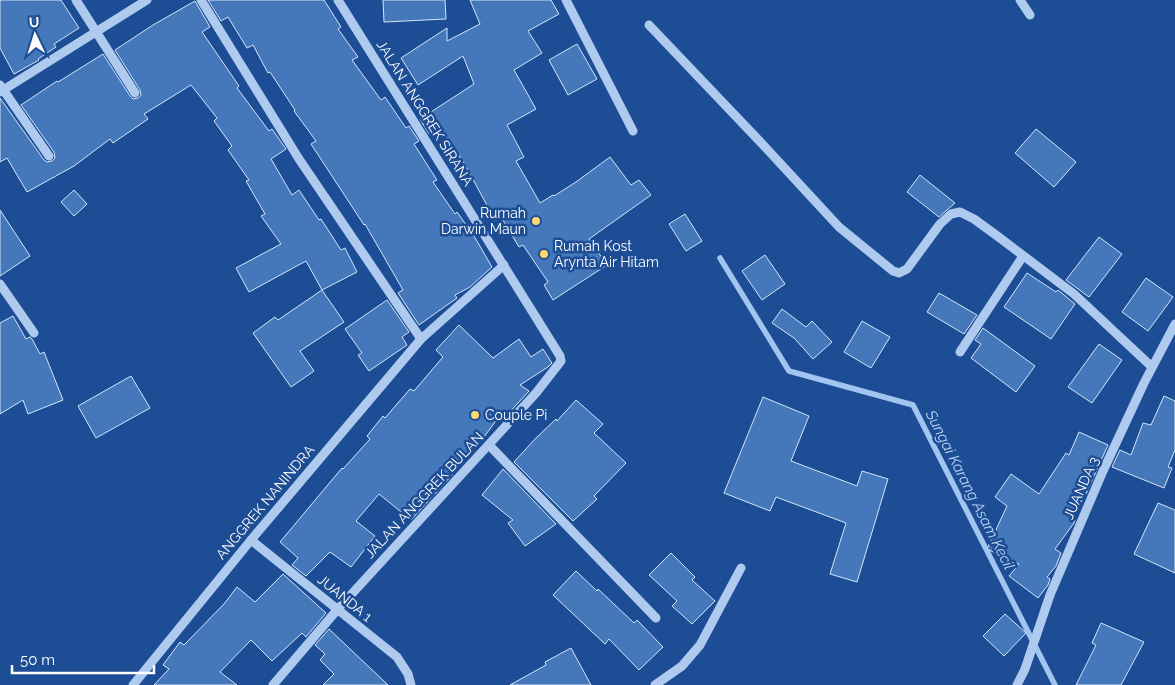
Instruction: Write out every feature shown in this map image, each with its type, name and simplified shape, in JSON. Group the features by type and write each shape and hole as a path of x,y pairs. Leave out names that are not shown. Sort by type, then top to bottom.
{"street":[{"path":"76,0 135,93"},
{"path":"49,156 1,89 147,0"},
{"path":"201,0 299,159 420,339"},
{"name":"JALAN ANGGREK SIRANA","path":"338,0 504,266"},
{"path":"566,0 633,131"},
{"path":"1020,0 1030,15"},
{"path":"649,26 839,227 893,271 899,272 907,269 940,224 951,214 960,212 989,230 1074,294 1152,367"},
{"path":"960,352 1023,256"},
{"name":"ANGGREK NANINDRA","path":"133,685 251,540 420,339 504,266"},
{"name":"JALAN ANGGREK BULAN","path":"273,685 337,610 489,445 561,361 560,356 504,266"},
{"path":"0,284 34,333"},
{"name":"JUANDA 3","path":"1017,685 1025,668 1050,595 1103,471 1152,367 1175,324"},
{"path":"489,445 656,618"},
{"name":"JUANDA 1","path":"251,540 397,657 408,674 410,685"},
{"path":"655,685 682,666 700,645 741,568"}],"building":[{"path":"0,0 61,0 79,28 54,44 56,47 39,60 14,74 0,48"},
{"path":"208,0 324,0 341,27 338,29 358,57 352,60 381,100 385,97 406,128 409,126 419,141 414,144 437,180 433,182 455,214 457,212 474,236 492,267 470,287 455,295 457,298 419,325 398,293 403,290 365,224 311,144 316,141 294,111 270,72 268,73 253,45 247,48 228,17 221,21"},
{"path":"383,0 445,0 446,19 384,22"},
{"path":"470,0 551,0 559,14 528,31 542,53 514,70 536,109 507,125 524,157 516,161 540,203 576,182 610,157 631,185 639,180 651,195 589,239 607,265 553,300 544,285 548,282 523,245 519,247 501,217 495,220 464,163 442,131 439,128 429,134 420,119 474,84 463,56 418,85 401,58 447,28 447,41 480,24"},
{"path":"195,1 210,27 202,32 239,86 237,88 269,131 272,129 286,149 271,159 292,195 299,190 341,250 345,248 357,272 322,290 306,261 249,292 236,268 281,244 261,216 265,214 246,181 249,180 228,150 232,146 214,121 217,118 191,85 144,114 148,119 113,143 110,139 74,166 27,192 7,158 0,162 0,98 44,160 47,162 52,161 55,158 54,152 21,105 103,54 130,96 133,99 138,98 141,95 140,90 115,50"},
{"path":"577,44 597,79 568,95 549,60"},
{"path":"1036,129 1076,162 1054,187 1015,153"},
{"path":"920,175 955,203 939,217 907,192"},
{"path":"74,190 87,204 74,216 61,202"},
{"path":"0,210 30,256 0,276"},
{"path":"685,214 702,241 686,251 669,224"},
{"path":"1099,237 1122,254 1089,297 1066,280"},
{"path":"765,255 785,284 762,300 742,271"},
{"path":"1027,273 1056,292 1058,290 1075,304 1051,339 1004,307"},
{"path":"1146,278 1173,297 1148,331 1122,312"},
{"path":"322,290 344,322 300,351 314,371 291,387 253,333 275,317 278,320"},
{"path":"939,293 977,315 964,334 927,312"},
{"path":"387,300 409,332 402,337 407,345 369,371 358,355 362,353 345,329"},
{"path":"782,309 806,327 812,321 832,342 813,359 794,338 772,323"},
{"path":"13,316 26,339 30,337 32,339 40,354 44,352 63,400 28,414 23,400 0,414 0,323"},
{"path":"862,321 890,337 871,368 844,352"},
{"path":"459,325 493,358 519,339 531,357 543,349 552,363 520,385 529,391 508,414 503,411 484,437 482,435 450,471 453,474 411,520 379,494 356,521 375,536 351,567 330,552 306,576 292,565 298,558 280,542 342,468 370,439 367,436 383,416 385,418 410,389 414,391 443,357 436,350"},
{"path":"983,328 1035,366 1016,392 971,358 981,344 975,340"},
{"path":"1099,344 1122,360 1092,403 1068,387"},
{"path":"131,376 150,408 96,438 78,406"},
{"path":"1164,396 1175,401 1175,450 1168,467 1172,468 1164,488 1112,467 1120,450 1131,455 1143,423 1151,425"},
{"path":"763,397 809,416 791,461 857,486 862,471 888,479 857,582 830,574 846,523 776,497 770,511 724,493"},
{"path":"576,400 603,424 594,433 626,463 594,496 597,499 573,521 514,462"},
{"path":"1079,432 1108,445 1086,494 1071,517 1075,520 1074,523 1055,549 1061,553 1056,566 1047,577 1050,579 1048,585 1038,598 1009,576 1019,564 987,549 1007,506 995,497 1011,474 1039,494 1066,453 1069,455"},
{"path":"503,469 556,524 525,546 508,523 513,520 482,495"},
{"path":"1158,503 1175,510 1175,573 1134,554"},
{"path":"671,553 695,577 692,580 715,601 692,624 672,606 677,601 649,575"},
{"path":"576,571 634,623 637,620 663,647 639,670 609,639 605,644 553,595"},
{"path":"283,574 326,613 306,637 302,633 272,661 251,640 220,672 237,685 154,685 169,669 163,665 180,642 184,645 224,604 237,587 255,602"},
{"path":"1005,614 1026,633 1004,656 983,636"},
{"path":"1101,623 1144,642 1121,685 1076,685 1096,645 1092,643"},
{"path":"329,629 388,685 323,685 334,674 320,660 325,654 315,645"},
{"path":"571,648 591,685 510,685 546,665 545,662"}],"waterway":[{"name":"Sungai Karang Asam Kecil","path":"720,258 789,371 913,405 1055,685"}],"place":[{"name":"Rumah Darwin Maun","path":"536,221"},
{"name":"Rumah Kost Arynta Air Hitam","path":"544,254"},
{"name":"Couple Pi","path":"475,415"}]}
